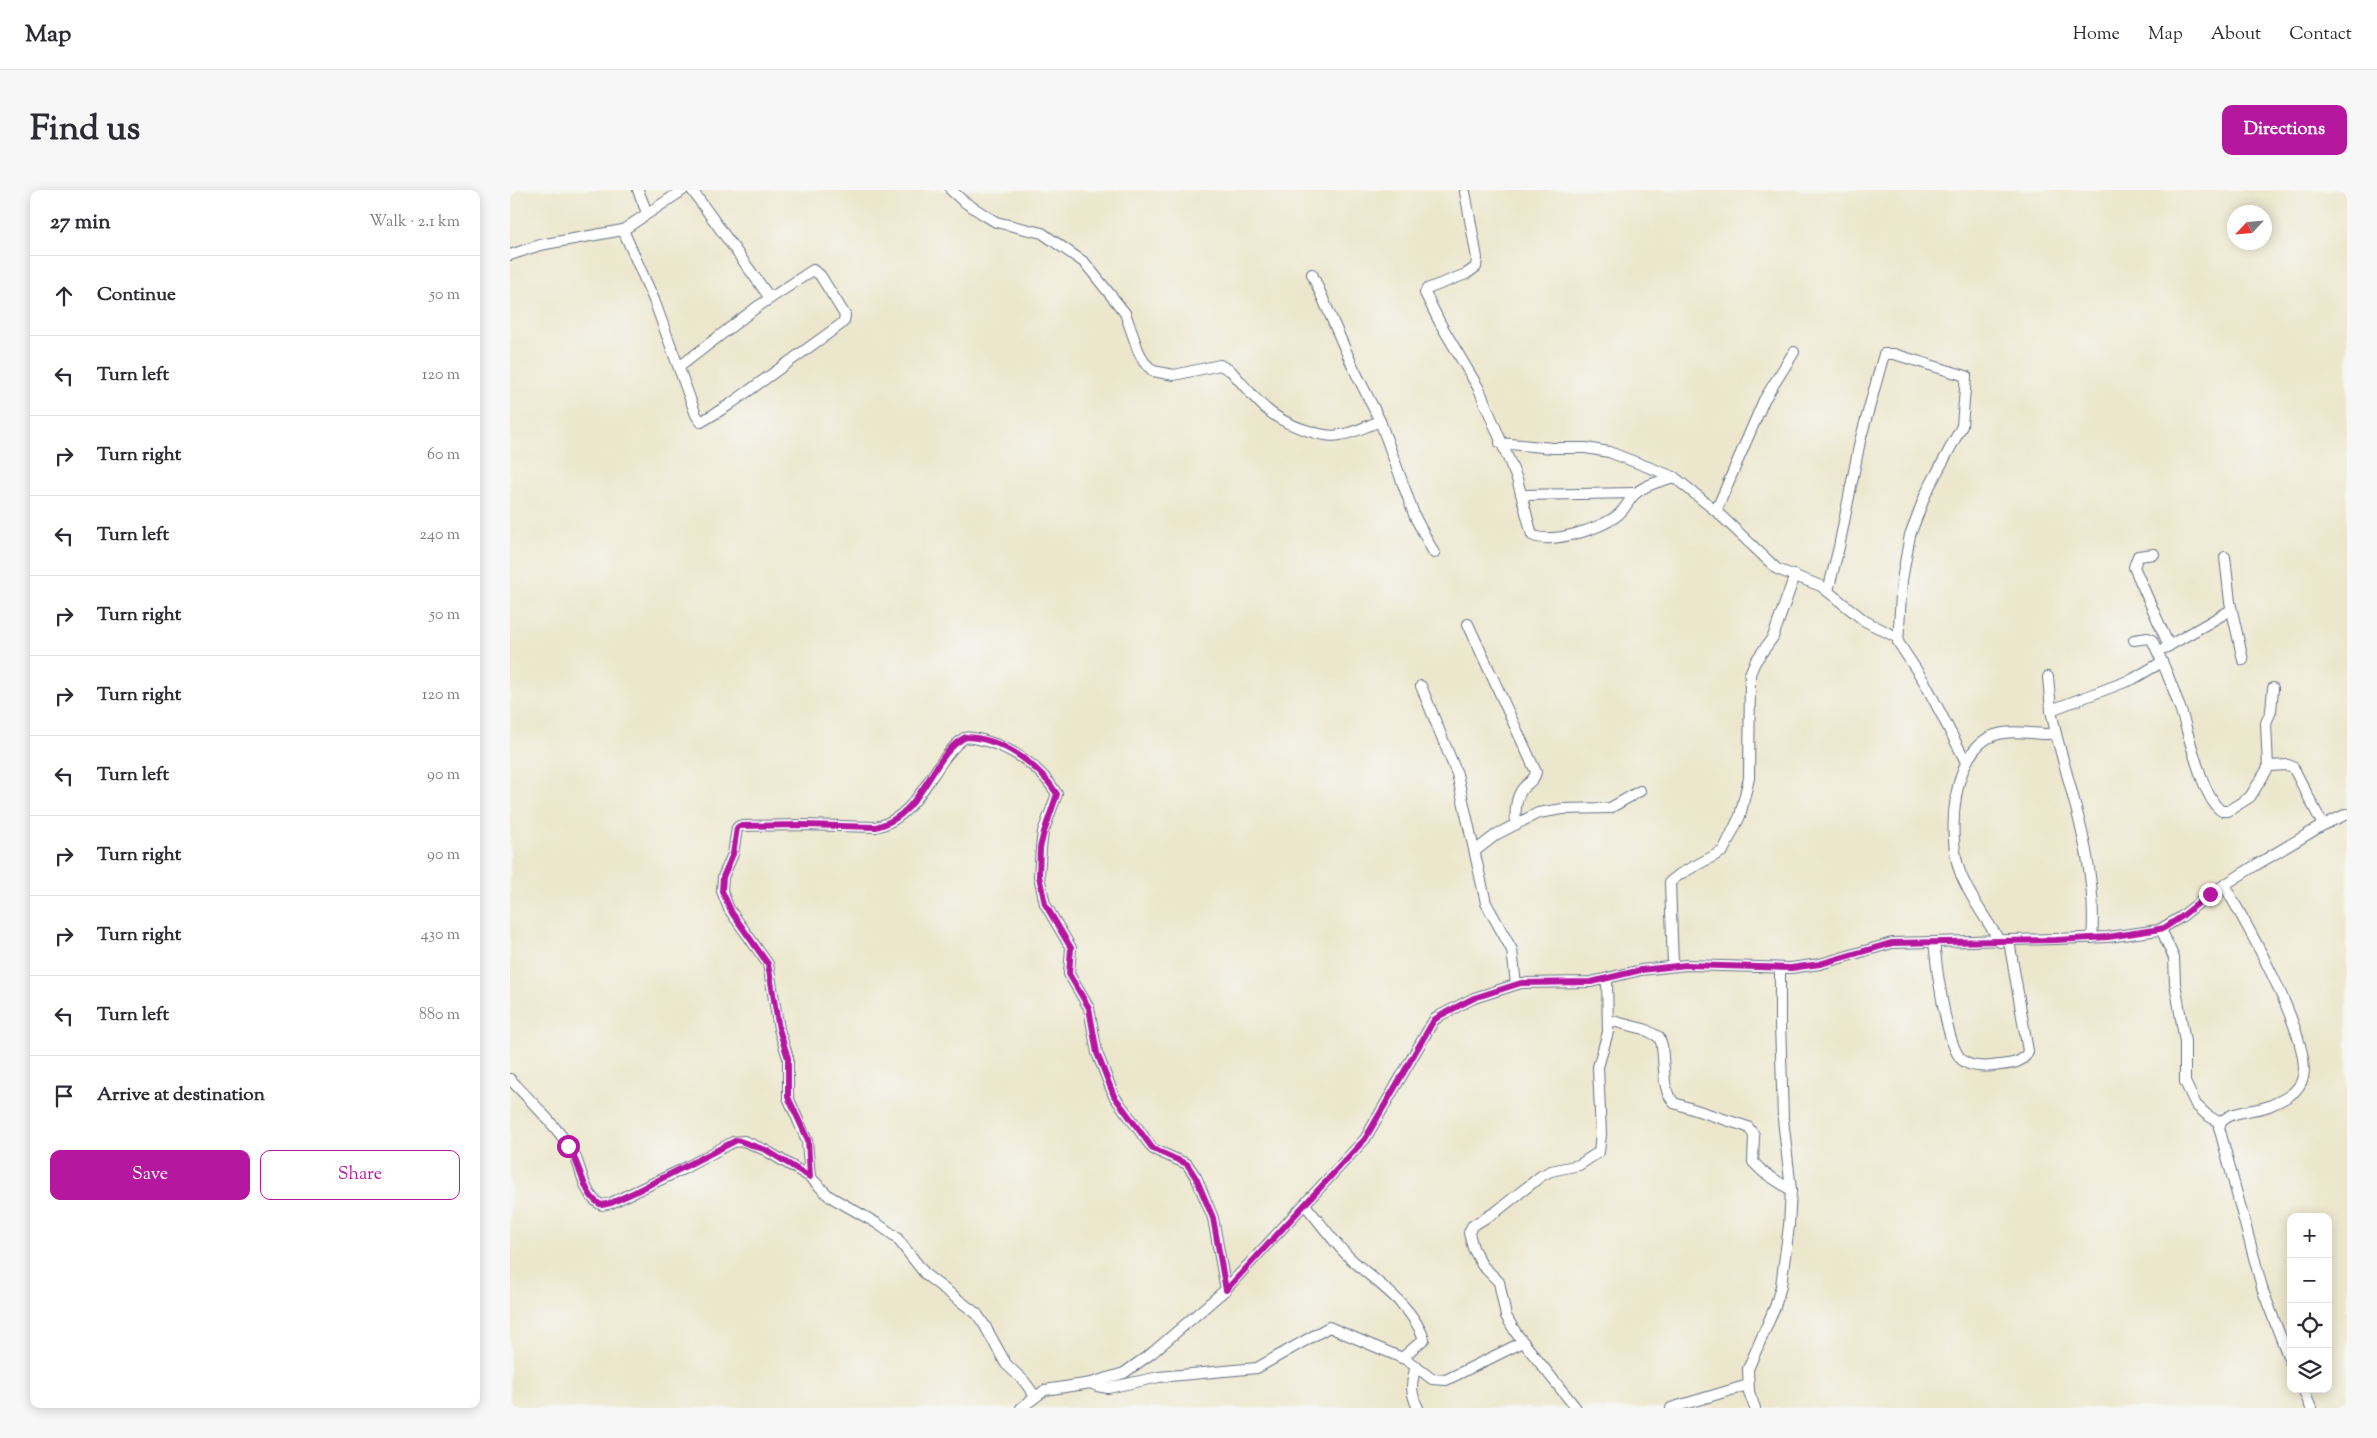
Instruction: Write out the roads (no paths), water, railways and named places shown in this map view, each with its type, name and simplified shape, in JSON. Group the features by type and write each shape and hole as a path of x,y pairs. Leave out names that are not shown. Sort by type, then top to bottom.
{"street":[{"path":"638,190 647,213"},
{"path":"510,254 540,244 623,230 683,190"},
{"path":"692,190 770,298"},
{"path":"951,190 963,201 996,222 1042,233 1086,263 1123,311 1144,362 1153,371 1174,375 1203,367 1224,366 1231,371 1268,412 1278,419 1295,427 1326,435 1340,435 1380,421"},
{"path":"1464,192 1477,258 1476,267 1458,278 1426,289 1425,293 1440,323 1479,388 1522,495 1529,530 1532,535 1542,538 1590,531 1619,514 1636,493 1651,484 1674,477"},
{"path":"623,230 630,243 696,415 700,421 703,422 845,318 835,298 815,270 770,298 679,367"},
{"path":"1312,274 1353,367 1380,421 1415,517 1434,553"},
{"path":"1716,512 1764,400 1794,352"},
{"path":"1828,591 1839,548 1860,441 1884,354 1894,354 1966,376 1962,426 1926,493 1910,535 1902,580 1898,638 1899,644 1916,668 1966,762"},
{"path":"1500,443 1553,448 1586,448 1609,452 1674,477 1716,512 1777,569 1821,586 1865,621 1898,638"},
{"path":"1522,495 1636,493"},
{"path":"2154,554 2138,556 2134,567 2169,646"},
{"path":"2225,557 2231,610 2243,660"},
{"path":"1673,966 1670,882 1680,874 1723,851 1740,816 1749,778 1750,671 1773,637 1794,575"},
{"path":"2051,710 2133,679 2160,657 2169,646 2231,610"},
{"path":"1468,624 1536,772 1535,777 1524,786 1518,796 1516,824"},
{"path":"2134,640 2150,638 2160,657 2182,713 2200,773 2218,809 2228,811 2250,797 2269,766 2266,726 2271,711 2273,688"},
{"path":"2048,677 2051,710 2056,734 2092,879 2094,910 2092,938"},
{"path":"1421,686 1444,736 1457,774 1476,850 1488,909 1514,955 1516,984"},
{"path":"1934,942 1936,968 1943,1001 1958,1055 1967,1063 1986,1066 2016,1062 2024,1058 2028,1051 2004,941 1966,886 1956,857 1953,818 1966,762 1979,745 1996,734 2056,734"},
{"path":"810,1177 808,1140 788,1097 788,1058 779,1029 768,964 732,913 722,891 723,877 733,854 737,828 739,826 803,825 876,827 886,823 911,804 953,746 964,738 972,738 1006,748 1024,759 1043,775 1057,794 1040,848 1039,876 1045,904 1071,948 1069,974 1089,1008 1097,1053 1114,1096 1153,1149 1187,1164 1196,1178 1213,1218 1226,1290"},
{"path":"2269,766 2288,765 2293,767 2323,825"},
{"path":"1476,850 1497,834 1538,814 1548,811 1610,808 1640,791"},
{"path":"1021,1408 1035,1396 1053,1388 1091,1383 1118,1375 1152,1353 1226,1290 1365,1139 1434,1020 1474,998 1516,984 1569,983 1607,979 1641,970 1673,966 1780,969 1820,964 1890,944 2092,938 2162,929 2224,884 2323,825 2347,814"},
{"path":"2220,1123 2229,1116 2264,1108 2292,1094 2303,1078 2304,1063 2300,1039 2267,965 2224,884"},
{"path":"2162,929 2174,958 2175,983 2185,1042 2185,1082 2196,1105 2220,1123"},
{"path":"1755,1408 1748,1385 1748,1369 1775,1307 1781,1286 1789,1226 1791,1190 1783,1119 1780,969"},
{"path":"1576,1408 1523,1342 1506,1316 1499,1282 1482,1265 1473,1248 1469,1231 1475,1224 1497,1211 1541,1176 1551,1171 1575,1167 1599,1152 1601,1134 1598,1068 1608,1035 1607,979"},
{"path":"1608,1020 1644,1029 1659,1037 1662,1045 1662,1071 1670,1099 1680,1106 1748,1127 1754,1135 1753,1160 1755,1165 1791,1190"},
{"path":"510,1079 573,1153 592,1197 600,1204 617,1201 684,1169 737,1140 766,1150 810,1177 829,1196 892,1233 926,1275 974,1311 985,1326 1005,1362 1024,1381 1035,1396"},
{"path":"2220,1123 2220,1133 2263,1291 2287,1354"},
{"path":"1305,1205 1345,1253 1397,1298 1413,1318 1424,1339 1402,1358"},
{"path":"1091,1383 1108,1388 1159,1377 1257,1368 1329,1327 1402,1358 1432,1379 1446,1380 1523,1342"},
{"path":"1416,1366 1410,1385 1412,1396 1418,1408"},
{"path":"1671,1408 1748,1385"},
{"path":"2305,1393 2311,1408"}]}
